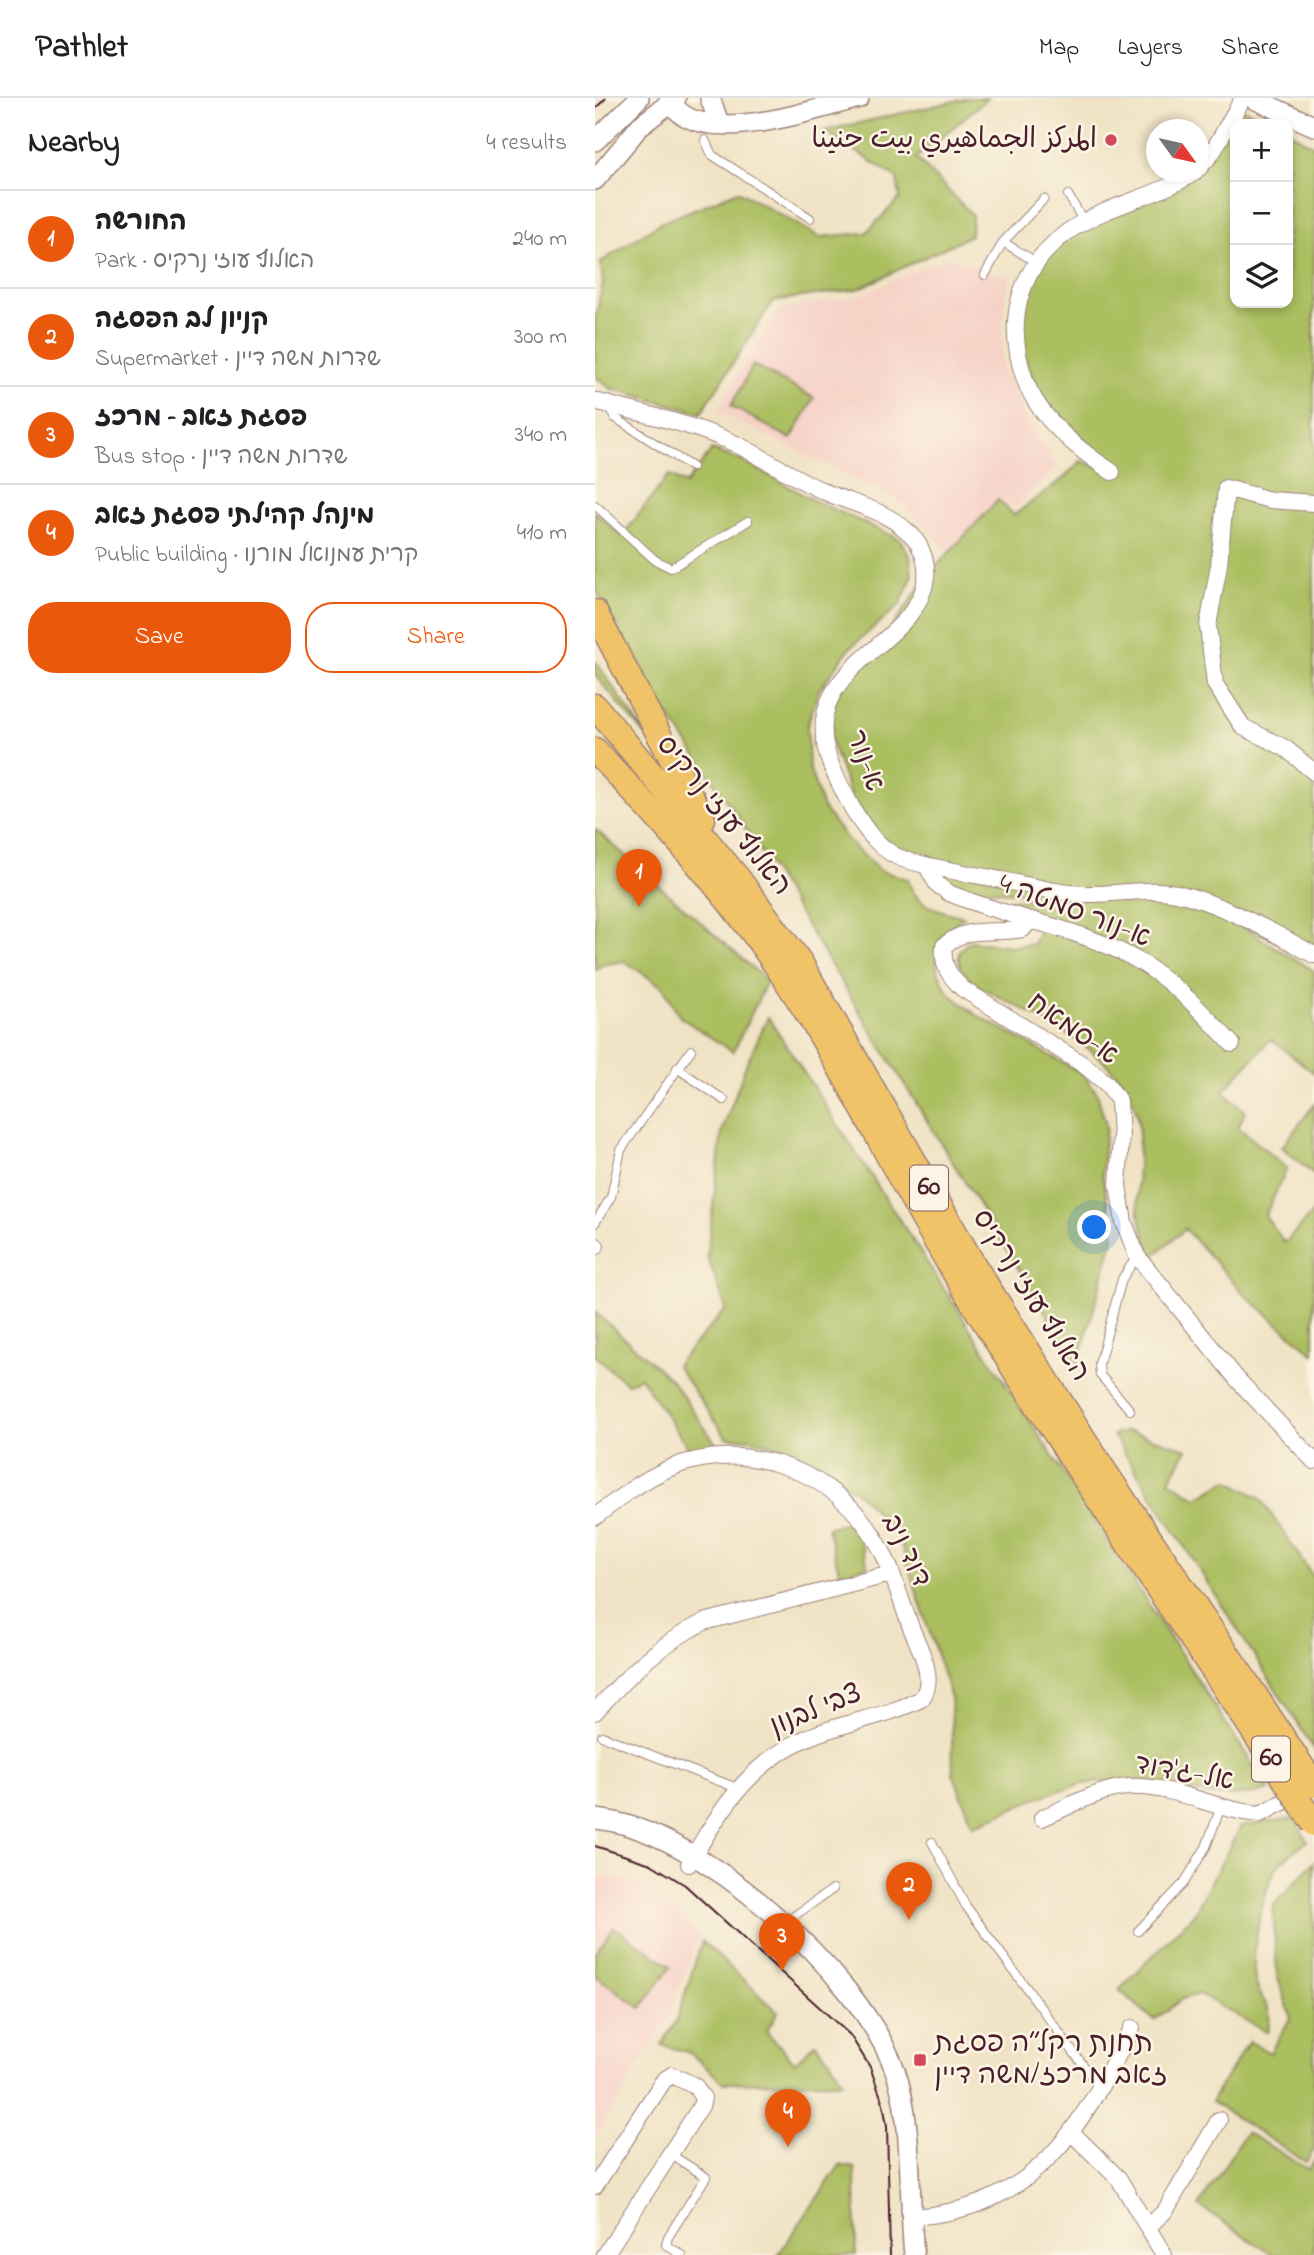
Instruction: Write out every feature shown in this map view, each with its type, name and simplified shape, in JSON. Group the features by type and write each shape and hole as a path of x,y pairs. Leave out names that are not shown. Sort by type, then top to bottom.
{"highway":[{"path":"595,612 701,815 737,877"},
{"name":"האלוף עוזי נרקיס","path":"595,706 737,877 800,962 979,1275 1097,1459 1238,1689 1314,1824"},
{"name":"האלוף עוזי נרקיס","path":"595,750 651,810 724,897 782,974 921,1216 1085,1481 1238,1689 1314,1785"},
{"path":"595,761 651,810"}],"street":[{"path":"595,141 639,98"},
{"path":"711,98 718,120"},
{"path":"675,99 683,115 703,123 746,124 859,98"},
{"path":"1209,156 1243,98"},
{"path":"1252,98 1314,126"},
{"path":"675,99 718,120 746,124"},
{"path":"595,180 639,126 675,99"},
{"path":"1112,472 1087,455 1060,431 1025,381 1016,321 1020,293 1036,262 1068,232 1179,182"},
{"name":"א-נור","path":"603,404 693,427 741,447 799,480 889,518 917,541 924,558 926,577 921,594 913,609 851,669 831,698 823,719 832,768 852,808 874,839 886,849 900,858 926,865 1072,894 1153,891 1179,893 1203,901 1314,955"},
{"path":"1314,503 1270,500 1226,488 1219,565 1208,626 1215,684 1243,727 1285,748 1314,772"},
{"name":"א-נור סמטה 4","path":"926,865 937,884 950,893 1110,948 1144,964 1187,996 1233,1044"},
{"name":"א-סמאח","path":"1029,921 1023,929 969,931 954,937 944,946 943,957 948,975 963,989 1084,1065 1107,1084 1119,1101 1121,1127 1118,1185 1124,1222 1137,1256 1237,1379 1314,1461"},
{"name":"דוד ניב","path":"595,1517 647,1479 683,1464 717,1456 766,1460 813,1478 852,1508 870,1529 891,1574 927,1672 926,1693"},
{"path":"595,1712 647,1658 681,1633 704,1622 891,1574"},
{"name":"צבי לבנון","path":"692,1859 737,1788 772,1756 791,1744 915,1703 926,1693"},
{"name":"אל-ג'דוד","path":"1042,1818 1112,1789 1129,1787 1222,1804 1260,1814 1314,1785"},
{"path":"604,1821 644,1835 692,1859 784,1923 827,1967 875,2027 895,2071 905,2127 914,2255"},
{"path":"692,1859 792,1944 844,2002 873,2043 905,2127"},
{"path":"910,2217 957,2212 993,2200 1045,2161 1071,2132 1100,2088 1132,2028"},
{"path":"595,2186 664,2080 672,2075 695,2086 703,2098 605,2255"},
{"path":"1148,2227 1165,2210 1219,2120"},
{"path":"1071,2132 1119,2179 1164,2255"},
{"path":"907,2255 910,2217"}],"lane":[{"path":"705,141 712,155 810,218"},
{"path":"1068,195 1084,223"},
{"path":"985,275 1003,242 1020,220 1044,199"},
{"path":"1003,242 1036,262"},
{"path":"603,404 614,416 692,467"},
{"path":"595,505 655,560 671,568 748,521"},
{"path":"595,1223 611,1197 621,1150 691,1050"},
{"path":"677,1068 723,1100"},
{"path":"1130,1409 1100,1375 1099,1364 1122,1279 1137,1256"},
{"path":"602,1736 737,1788"},
{"path":"1138,1931 1184,1883 1206,1847 1222,1804"},
{"path":"932,1842 966,1906 1100,2088"},
{"path":"784,1923 832,1889"},
{"path":"670,2154 706,2177 668,2237 666,2245 682,2255"}],"shaded area":[{"path":"948,256 1009,277 1002,322 1002,367 1027,420 1057,467 1015,508 998,500 949,552 903,503 717,411 779,309 858,296"},
{"path":"603,1874 643,1887 685,1918 699,1936 666,2023 595,2137 595,1887"}],"green space":[{"path":"968,98 988,98 916,158 972,215 971,235 858,289 773,301 701,413 610,388 595,376 595,319 603,283 601,262 658,224 738,191 820,237 866,233 900,198 897,178 824,131"},
{"path":"1239,107 1265,119 1231,119"},
{"path":"1230,120 1230,308 1293,308 1293,134 1314,146 1314,956 1236,923 1314,971 1314,1073 1271,1039 1223,1091 1245,1112 1238,1127 1287,1168 1265,1216 1285,1243 1314,1211 1314,1354 1246,1296 1185,1229 1152,1257 1138,1206 1138,1121 1131,1097 1117,1075 1098,1056 1074,1039 977,985 965,974 959,962 959,951 970,941 1012,946 1033,944 1041,923 1012,900 1149,895 1210,911 1191,903 1151,894 1057,896 955,887 881,837 851,797 823,719 846,676 889,632 926,577 998,500 1014,515 1064,478 1081,461 1109,471 1051,419 1018,345 1029,270 1054,243 1175,182 1209,182 1209,151"},
{"path":"753,365 814,398 791,439 731,406"},
{"path":"712,450 745,462 813,500 900,539 910,557 912,577 900,605 850,648 819,690 807,726 809,767 823,808 852,845 881,871 908,879 916,896 929,906 964,917 949,928 937,945 937,969 948,993 978,1016 1082,1073 1097,1093 1106,1125 1102,1173 1114,1237 1078,1365 758,847 654,694 595,588 595,512 622,536 669,475 686,484"},
{"path":"595,661 653,744 595,675"},
{"path":"595,829 767,981 733,1052 680,1017 663,987 624,961 602,965 595,970"},
{"path":"768,1017 1269,1790 1229,1796 1150,1784 1092,1782 1040,1797 973,1826 953,1773 951,1698 898,1535 864,1499 827,1469 786,1448 750,1439 726,1437 676,1365 726,1309 707,1256 722,1132 746,1065"},
{"path":"1314,1105 1314,1174 1282,1147"},
{"path":"595,1312 672,1381 719,1448 694,1456 640,1377 627,1384 595,1356"},
{"path":"1129,1431 1187,1449 1169,1481 1197,1498 1228,1480 1260,1498 1314,1578 1314,1749 1113,1435"},
{"path":"854,1520 868,1566 840,1574 827,1528"},
{"path":"1295,1818 1307,1841 1284,1859 1272,1876 1256,1941 1254,1972 1259,1991 1268,2008 1268,2033 1199,1994 1182,1999 1154,2020 1119,1990 1194,1914 1241,1826"},
{"path":"1314,1862 1314,2150 1306,2162 1211,2102 1249,2041 1270,2053 1291,2017 1277,1975 1273,1906"},
{"path":"614,1927 671,1966 641,2008 595,1975 595,1954"},
{"path":"702,1941 778,2012 766,2031 795,2063 815,2043 830,2060 843,2082 724,2083 690,2053 662,2045 677,2019"},
{"path":"1246,2132 1308,2169 1314,2161 1314,2255 1273,2255 1199,2206"},
{"path":"840,2165 855,2168 856,2255 778,2255"}],"tram line":[{"path":"595,109 606,98"},
{"path":"595,1846 651,1864 685,1885 850,2035 870,2067 883,2103 887,2126 890,2255"}],"place":[{"name":"المركز الجماهيري بيت حنينا","path":"1111,140"},
{"name":"החורשה","path":"639,907"},
{"name":"קניון לב הפסגה","path":"909,1920"},
{"name":"פסגת זאב – מרכז","path":"782,1971"},
{"name":"תחנת רקל״ה פסגת זאב מרכז/משה דיין","path":"920,2060"},
{"name":"מינהל קהילתי פסגת זאב","path":"788,2147"}]}
